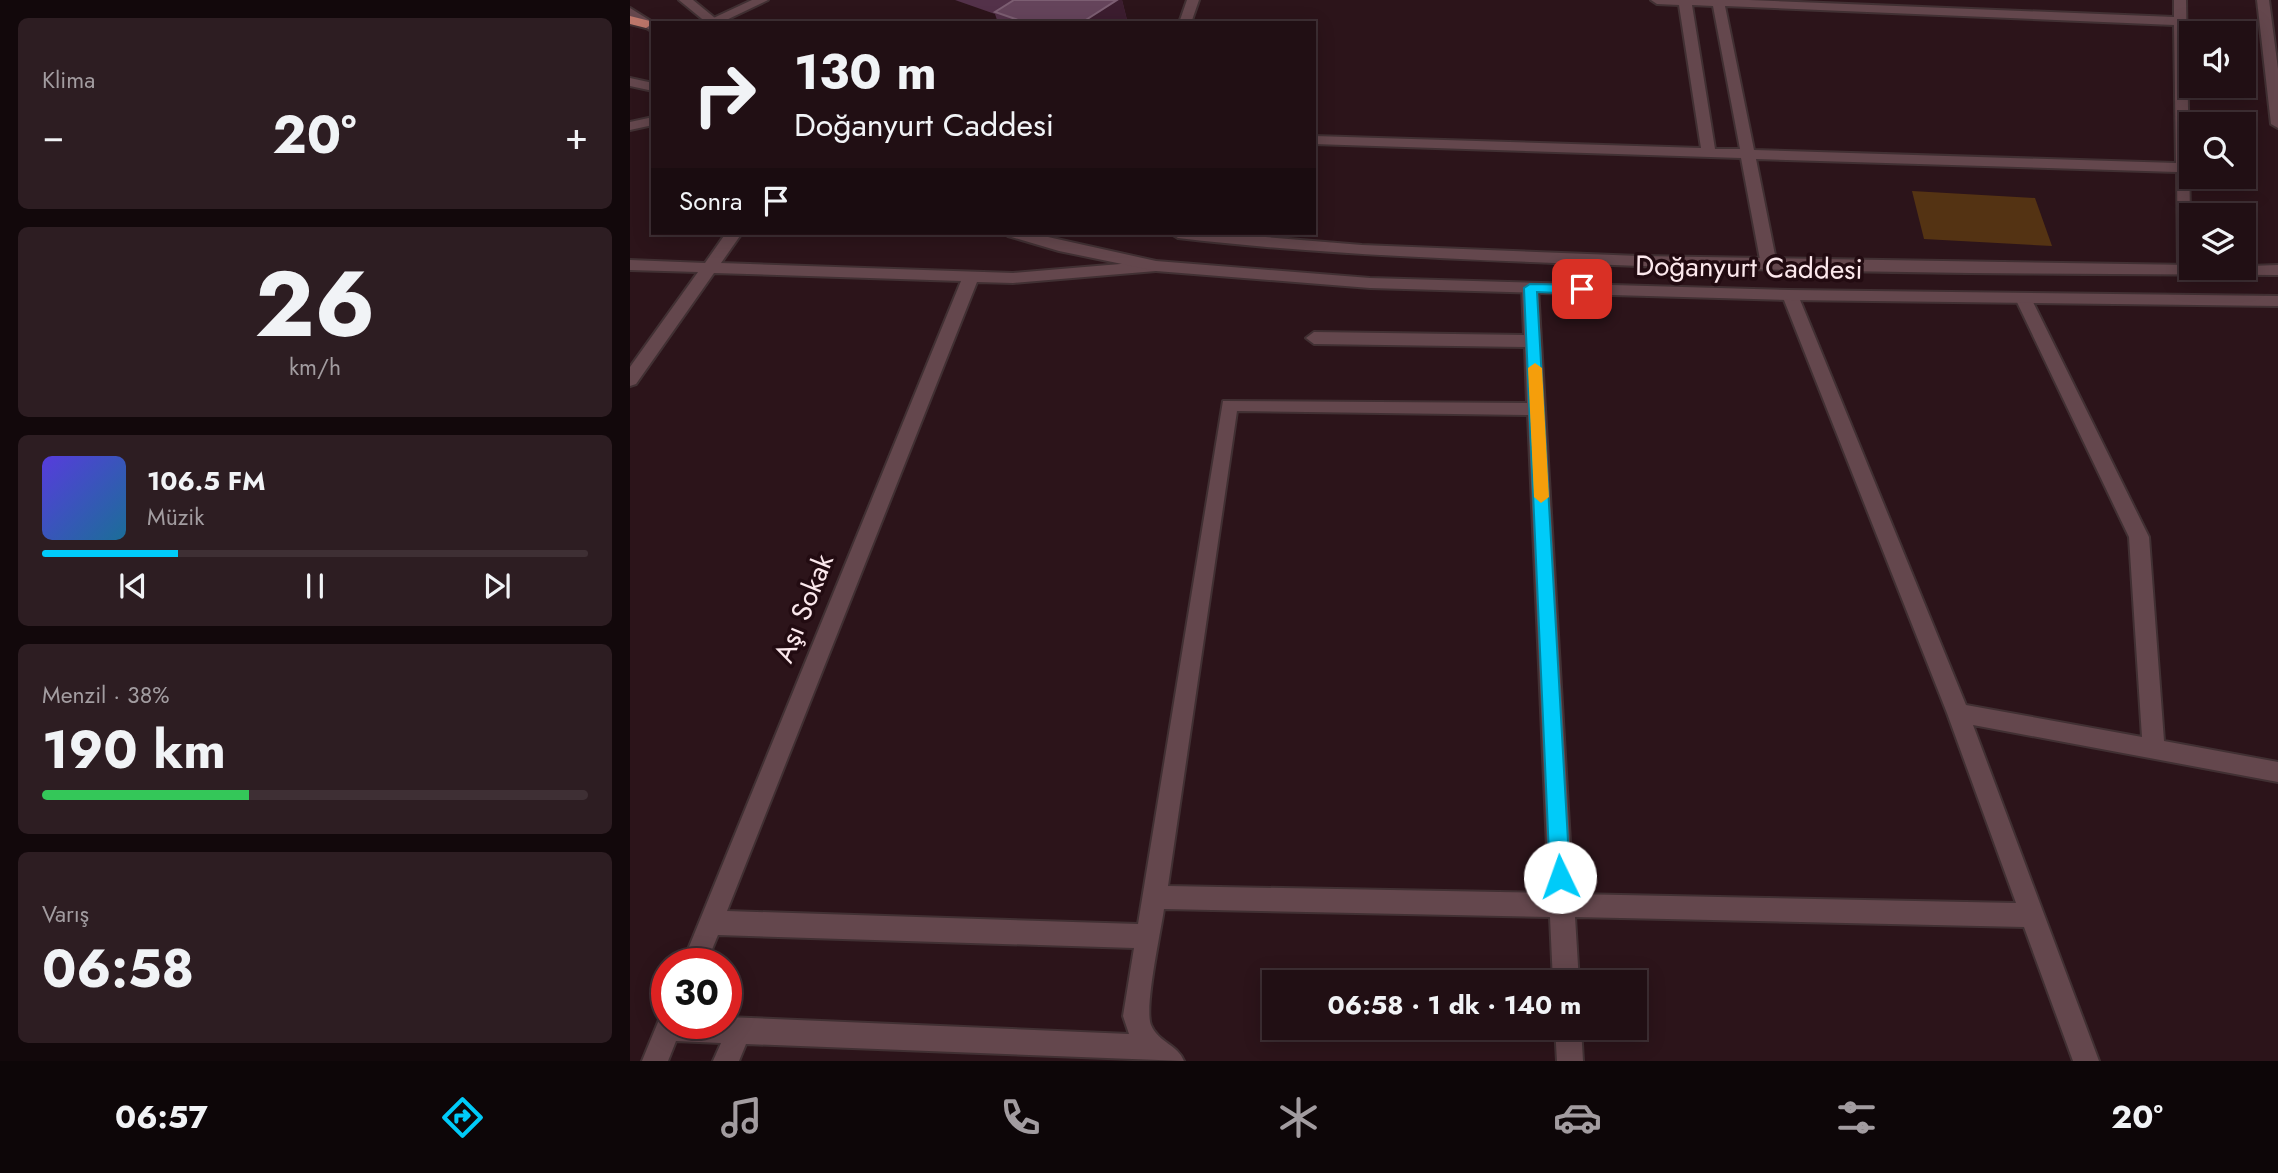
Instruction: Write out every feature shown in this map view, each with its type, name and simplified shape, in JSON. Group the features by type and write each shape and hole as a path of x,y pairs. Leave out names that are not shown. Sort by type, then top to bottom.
{"main road":[{"path":"630,20 650,26"}],"street":[{"path":"685,0 713,21"},
{"path":"716,21 762,0"},
{"path":"1186,21 1193,0"},
{"path":"1657,0 1783,2 2180,21 2180,0"},
{"path":"2263,0 2278,124"},
{"path":"1685,1 1709,153"},
{"path":"1718,1 1769,265"},
{"path":"630,12 650,26"},
{"path":"630,82 651,87"},
{"path":"630,126 651,121"},
{"path":"1316,139 2179,168"},
{"path":"630,380 733,235"},
{"name":"Doğanyurt Caddesi","path":"1020,235 1156,266 1370,283 1790,295 2278,301"},
{"name":"Doğanyurt Caddesi","path":"1200,235 1470,255 1769,265 2179,270"},
{"path":"630,265 1013,278 1156,266"},
{"name":"Doğanyurt Caddesi","path":"2256,270 2278,270"},
{"name":"Aşı Sokak","path":"700,948 971,276"},
{"path":"1530,288 1565,970"},
{"path":"1790,295 1958,713 2086,1061"},
{"path":"2023,298 2139,537 2154,749"},
{"path":"1314,338 1533,341"},
{"path":"1160,1054 1140,1034 1136,1016 1229,405 1537,408"},
{"path":"1958,713 2278,772"},
{"path":"1153,897 2033,915"},
{"path":"710,923 1148,936"},
{"path":"742,1031 1160,1054"},
{"path":"655,1061 664,1039"},
{"path":"726,1061 736,1039"},
{"path":"1569,1040 1570,1061"}],"shaded area":[{"path":"1912,191 2035,198 2052,246 1924,239"}],"building":[{"path":"1014,0 1117,0 1084,21 1021,21 995,12"}],"slow traffic":[{"path":"1535,368 1541,497"}],"route":[{"path":"1560,877 1530,288 1582,289"}]}
